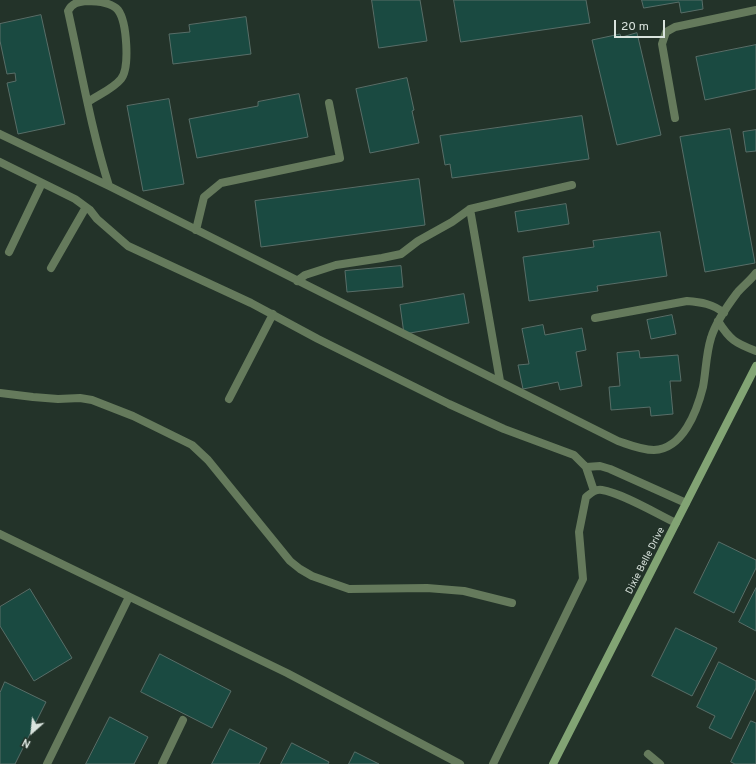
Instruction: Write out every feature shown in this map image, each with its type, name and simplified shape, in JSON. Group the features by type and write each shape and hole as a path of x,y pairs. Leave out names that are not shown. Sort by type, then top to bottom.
{"street":[{"path":"88,102 113,86 122,78 125,66 124,25 118,11 111,5 96,0 78,2 71,6 68,11 99,154 108,186"},
{"path":"675,118 662,44 666,32 675,27 756,10"},
{"path":"196,230 204,197 221,183 340,158 329,102"},
{"path":"0,134 108,186 618,441 636,448 655,450 667,447 687,428 696,412 703,386 711,338 718,321 737,294 756,273"},
{"path":"0,162 75,198 128,246 251,303 318,339 449,404 504,429 574,455 586,467 594,491"},
{"path":"9,252 42,182"},
{"path":"297,281 305,275 336,265 401,254 418,241 452,222 470,209 572,185"},
{"path":"51,268 86,207"},
{"path":"470,209 500,381"},
{"path":"595,318 687,301 702,302 717,307 724,313"},
{"path":"229,399 273,314"},
{"path":"718,321 727,335 736,342 756,351"},
{"name":"Dixie Belle Drive","path":"553,764 756,366"},
{"path":"0,393 39,398 80,398 92,400 133,416 192,445 208,460 290,561 312,576 349,589 427,588 464,590 512,603"},
{"path":"586,467 600,466 610,469 686,504"},
{"path":"493,764 583,579 579,532 586,497 594,491 602,490 620,496 676,523"},
{"path":"0,534 287,673 460,764"},
{"path":"47,764 129,597"},
{"path":"162,764 183,720"},
{"path":"648,754 660,764"}],"building":[{"path":"372,0 420,0 427,41 379,48"},
{"path":"454,0 586,0 590,23 461,42"},
{"path":"642,0 702,0 703,9 681,13 679,2 644,8"},
{"path":"41,15 65,124 18,134 7,83 16,81 15,73 7,74 0,41 0,24"},
{"path":"246,17 251,54 173,64 169,34 190,32 189,25"},
{"path":"637,33 661,135 617,145 592,40 620,34 621,37"},
{"path":"756,45 756,89 705,100 696,57"},
{"path":"407,78 419,143 370,153 356,89"},
{"path":"299,94 308,137 197,158 189,119 258,106 258,102"},
{"path":"169,99 184,184 143,191 127,106"},
{"path":"582,116 589,159 452,178 450,164 445,165 440,136"},
{"path":"730,129 755,263 705,272 680,137"},
{"path":"756,130 756,151 746,152 743,132"},
{"path":"419,179 425,225 261,247 255,201"},
{"path":"566,204 569,224 518,232 515,212"},
{"path":"660,232 667,276 597,286 598,291 529,301 523,257 594,247 593,241"},
{"path":"401,266 403,287 347,292 345,271"},
{"path":"464,294 469,323 404,334 400,305"},
{"path":"672,315 676,334 651,339 647,320"},
{"path":"543,325 545,335 582,328 586,350 576,352 582,386 560,390 558,382 523,389 518,365 529,364 522,329"},
{"path":"639,351 640,358 678,355 681,381 670,381 673,414 651,416 650,407 611,410 609,387 620,386 617,353"},
{"path":"719,542 756,560 756,568 734,613 694,593"},
{"path":"756,588 756,631 739,622"},
{"path":"30,589 72,658 34,681 0,626 0,607"},
{"path":"676,628 717,648 692,696 652,676"},
{"path":"160,654 231,691 212,728 141,692"},
{"path":"719,662 756,681 756,688 731,739 709,728 715,716 697,707"},
{"path":"5,682 46,702 15,764 0,764 0,693"},
{"path":"110,717 148,737 134,764 86,764"},
{"path":"751,721 756,723 756,764 735,764 731,762"},
{"path":"230,729 267,748 259,764 212,764"},
{"path":"292,743 329,762 328,764 281,764"},
{"path":"355,752 379,764 349,764"}]}
